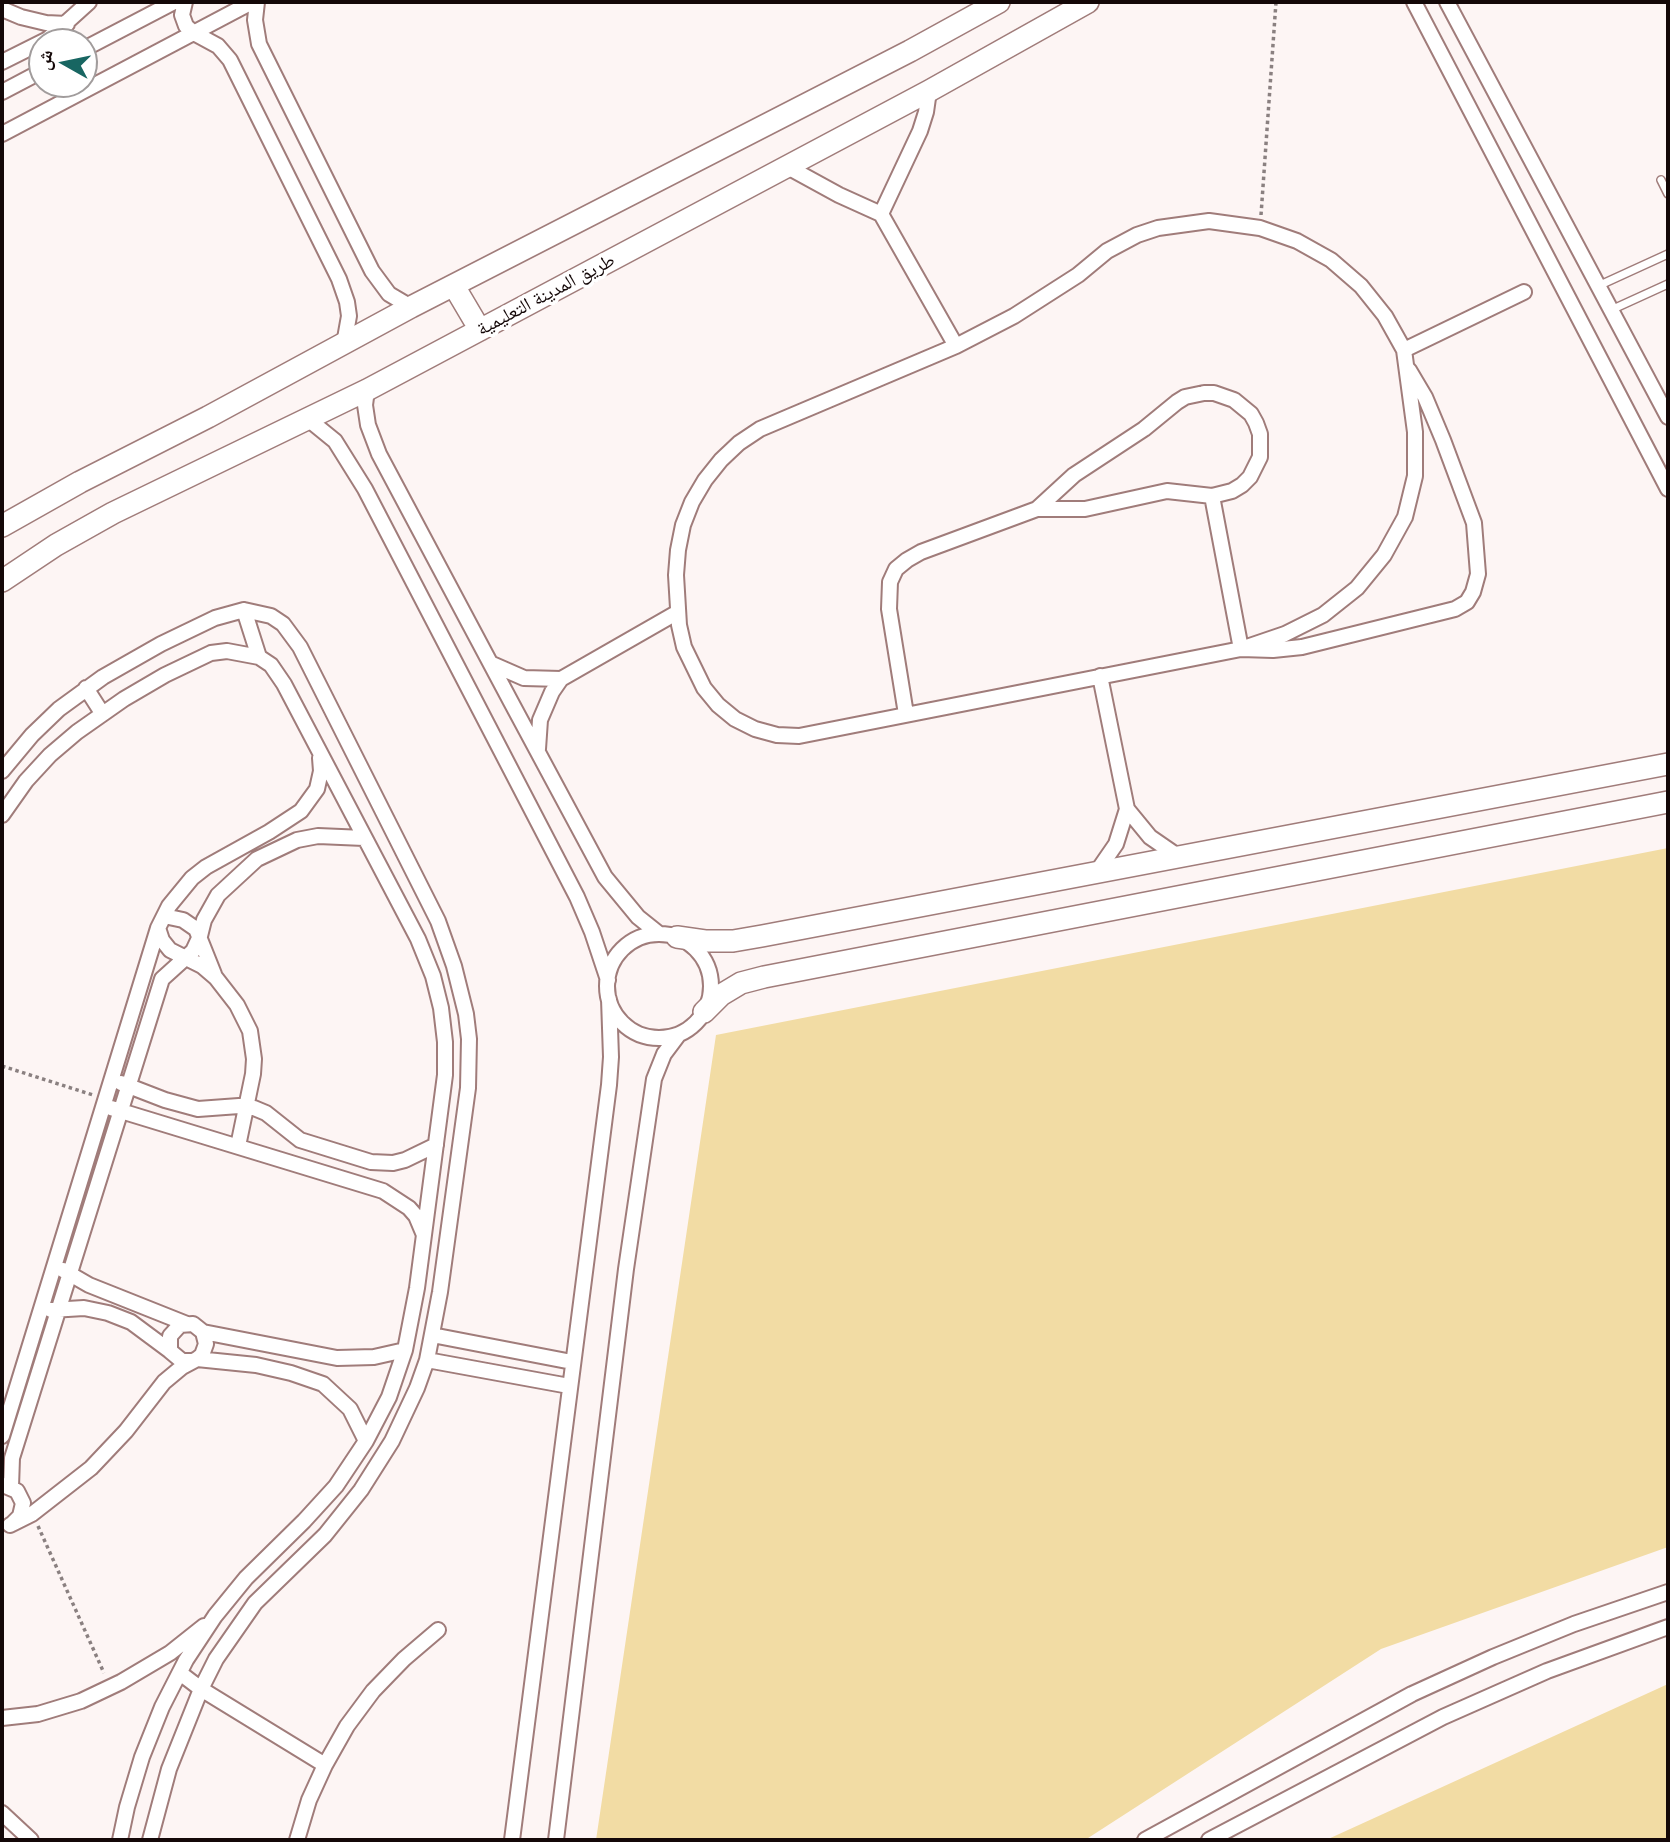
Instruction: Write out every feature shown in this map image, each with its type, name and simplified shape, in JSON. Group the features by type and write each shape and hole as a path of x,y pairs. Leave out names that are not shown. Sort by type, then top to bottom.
{"street":[{"path":"2,62 48,39 89,2"},
{"path":"98,42 174,2"},
{"path":"185,2 182,10 183,21 194,33 218,46 230,60 339,279 349,316 344,344"},
{"path":"2,134 252,2"},
{"path":"257,2 255,20 259,44 372,271 389,294 411,307"},
{"path":"2,526 411,307 910,51 999,2"},
{"name":"طريق المدينة التعليمية","path":"2,581 113,513 367,390 929,91 1088,2"},
{"path":"1414,2 1668,489"},
{"path":"1447,2 1668,417"},
{"path":"2,9 33,20 67,24"},
{"path":"2,92 28,78"},
{"path":"881,214 920,131 929,91"},
{"path":"786,166 881,214 956,346"},
{"path":"1241,649 1302,647 1455,609 1467,602 1473,592 1479,558 1474,523 1443,440 1425,397 1385,316 1361,286 1331,260 1297,241 1261,228 1209,221 1158,228 1137,235 1107,251 1078,275 1014,316 956,346 760,429 739,443 705,480 683,525 678,550 678,612 684,647 704,688 727,712 755,729 777,735 799,736 1241,649 1285,634 1323,615 1357,588 1384,555 1405,517 1415,476 1415,432 1404,356"},
{"path":"454,286 480,330"},
{"path":"1404,356 1524,292"},
{"path":"367,390 365,405 374,442 605,877 638,917 668,935 692,945 705,960 710,976 710,994 704,1012"},
{"path":"906,714 889,609 890,582 896,569 906,560 1037,509 1085,509 1167,491 1212,496 1232,491 1250,477 1260,457 1261,445 1256,423 1243,405 1224,396 1204,393 1185,397 1144,429 1074,475 1037,509"},
{"path":"309,419 335,441 365,489 577,897 608,980 611,1057 609,1085 512,1840"},
{"path":"1212,496 1241,649"},
{"path":"244,610 259,657"},
{"path":"2,771 32,735 86,688 189,629 230,612 244,610 271,616 293,635 438,921 454,966 466,1014 469,1076 440,1292 432,1335 417,1388 392,1441 361,1490 325,1535 255,1603 228,1639 201,1689 169,1769 149,1840"},
{"path":"538,751 540,720 561,679 678,612"},
{"path":"2,816 26,781 50,755 102,713 165,675 211,653 236,651 259,657 271,665 284,684 418,939 433,976 445,1042 445,1075 417,1288 405,1350 388,1397 366,1441 336,1486 246,1578 215,1616 180,1673 162,1707 142,1757 120,1840"},
{"path":"491,664 524,678 561,679"},
{"path":"1100,676 1127,809 1150,837 1179,857"},
{"path":"86,688 102,713"},
{"path":"2,1436 161,922 180,891 206,867 302,811 313,797 319,780 319,753"},
{"path":"608,980 613,962 624,947 640,937 668,935 705,941 733,941 1668,764"},
{"path":"556,1840 609,1404 652,1092 657,1067 670,1045 721,995 741,984 764,977 1668,802"},
{"path":"1095,874 1116,844 1127,809"},
{"path":"6,1526 20,1516 22,1510 21,1497 7,1486 12,1458 159,985 165,974 187,958 218,895 257,859 286,844 318,836 364,838"},
{"path":"161,922 190,924 200,936 216,978"},
{"path":"161,922 166,946 175,954 202,966 216,978 237,1005 250,1031 254,1059 238,1146"},
{"path":"433,976 454,966"},
{"path":"609,999 618,1017 629,1028 642,1035 657,1038 680,1034"},
{"path":"110,1080 198,1109 247,1107 266,1113 300,1140 371,1162 393,1163 405,1160 436,1145"},
{"path":"104,1102 119,1110 393,1195 416,1216 424,1235"},
{"path":"6,1526 32,1514 91,1468 126,1431 164,1382 205,1350 206,1338 193,1324 187,1324 89,1285 54,1264"},
{"path":"417,1288 440,1292"},
{"path":"39,1312 59,1308 84,1308 120,1317 152,1335 182,1361 256,1365 324,1384 350,1409 366,1441"},
{"path":"170,1351 170,1336 174,1330 187,1324"},
{"path":"203,1332 337,1358 374,1357 405,1350"},
{"path":"432,1335 572,1362"},
{"path":"426,1360 569,1386"},
{"path":"1146,1840 1412,1694 1551,1633 1668,1592"},
{"path":"2,1718 38,1714 81,1701 156,1662 215,1616"},
{"path":"1209,1840 1443,1717 1547,1671 1668,1627"},
{"path":"297,1840 309,1800 347,1726 373,1691 404,1659 438,1630"},
{"path":"180,1673 201,1689 325,1765"},
{"path":"2,1813 31,1840"}],"lane":[{"path":"1661,180 1668,194"},
{"path":"1598,286 1668,254"},
{"path":"1611,310 1668,284"}],"path":[{"path":"1261,228 1276,2"},
{"path":"2,1066 104,1102"},
{"path":"32,1514 110,1687"}],"shaded area":[{"path":"1668,848 1668,1547 1381,1649 1085,1840 596,1840 716,1035"},
{"path":"1668,1684 1668,1840 1326,1840"}]}
